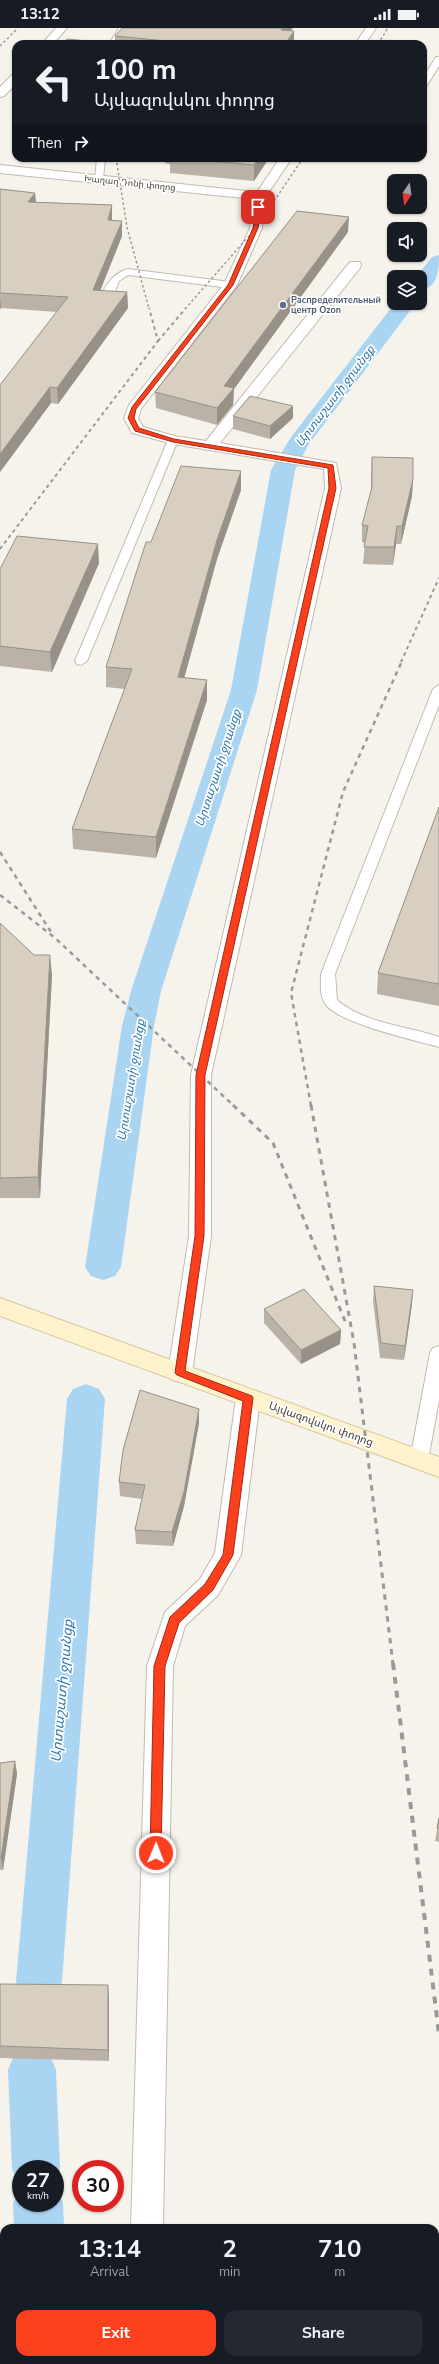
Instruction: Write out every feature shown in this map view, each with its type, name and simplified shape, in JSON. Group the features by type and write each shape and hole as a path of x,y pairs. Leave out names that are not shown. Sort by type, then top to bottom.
{"main road":[{"name":"Այվազովսկու փողոց","path":"0,1307 429,1464"}],"street":[{"path":"51,40 62,28"},
{"path":"363,40 371,28"},
{"path":"0,94 12,81"},
{"path":"180,1373 200,1236 201,1075 333,488 331,466 173,440 137,430 131,418 134,408 230,285 256,228 260,196 283,162"},
{"name":"Խաղաղ Դոնի փողոց","path":"0,169 260,196"},
{"path":"210,446 355,265"},
{"path":"147,2224 160,1666 174,1620 209,1587 228,1555 248,1398"}],"lane":[{"path":"116,40 123,28"},
{"path":"427,78 439,59"},
{"path":"99,179 101,162"},
{"path":"107,303 114,278 119,273 128,272 230,285"},
{"path":"81,661 173,440"},
{"path":"439,689 328,974 328,995 333,1004 352,1015 439,1042"},
{"path":"429,1464 439,1353"}],"building":[{"path":"122,28 282,28 281,30 294,31 288,40 156,40 115,36"},
{"path":"221,162 256,162 254,165"},
{"path":"0,189 35,193 28,202 112,205 108,220 122,221 93,290 127,292 57,388 50,387 0,454 0,385 68,297 0,293"},
{"path":"297,211 349,217 224,386 234,388 217,408 155,392"},
{"path":"250,396 293,406 270,426 233,416"},
{"path":"372,457 413,458 413,479 402,526 397,526 394,547 364,547 368,526 362,525 372,487"},
{"path":"181,466 241,471 217,540 178,677 207,680 156,837 72,829 132,669 106,667 146,542 151,542"},
{"path":"17,536 98,544 50,652 0,646 0,569"},
{"path":"439,807 439,984 378,973"},
{"path":"0,923 34,955 50,955 38,1177 0,1178"},
{"path":"374,1286 413,1290 405,1346 381,1343"},
{"path":"304,1289 341,1330 301,1350 264,1309"},
{"path":"140,1390 199,1409 184,1492 172,1532 135,1530 145,1485 119,1482 123,1450"},
{"path":"15,1761 1,1858 0,1763"},
{"path":"439,1818 439,1829 437,1828"},
{"path":"0,1984 108,1985 108,2050 0,2046"}],"waterway":[{"name":"Արտաշատի ջրանցք","path":"427,276 439,261"},
{"name":"Արտաշատի ջրանցք","path":"103,1267 138,1026 146,991 244,690 283,470 299,442 401,310"},
{"name":"Արտաշատի ջրանցք","path":"39,1982 86,1399"},
{"name":"Արտաշատի ջրանցք","path":"32,2070 36,2160"},
{"name":"Արտաշատի ջրանցք","path":"38,2212 39,2224"}],"railway":[{"path":"0,46 18,28"},
{"path":"380,40 388,28"},
{"path":"117,162 127,227 149,309"},
{"path":"185,309 256,228 300,162"},
{"path":"149,308 158,341"},
{"path":"158,341 186,308"},
{"path":"0,549 158,341"},
{"path":"401,662 439,578"},
{"path":"311,1106 291,993 343,792 402,661"},
{"path":"0,852 51,932"},
{"path":"0,895 54,937 234,1106"},
{"path":"233,1105 273,1143 347,1326"},
{"path":"311,1105 354,1343 393,1664"},
{"path":"393,1663 439,2034"}],"place":[{"name":"Распределительный центр Ozon","path":"283,305"}],"route":[{"path":"156,1853 160,1666 174,1620 209,1587 228,1555 248,1398 180,1373 200,1236 201,1075 333,488 331,466 173,440 137,430 131,418 134,408 230,285 256,228 258,207"}]}
